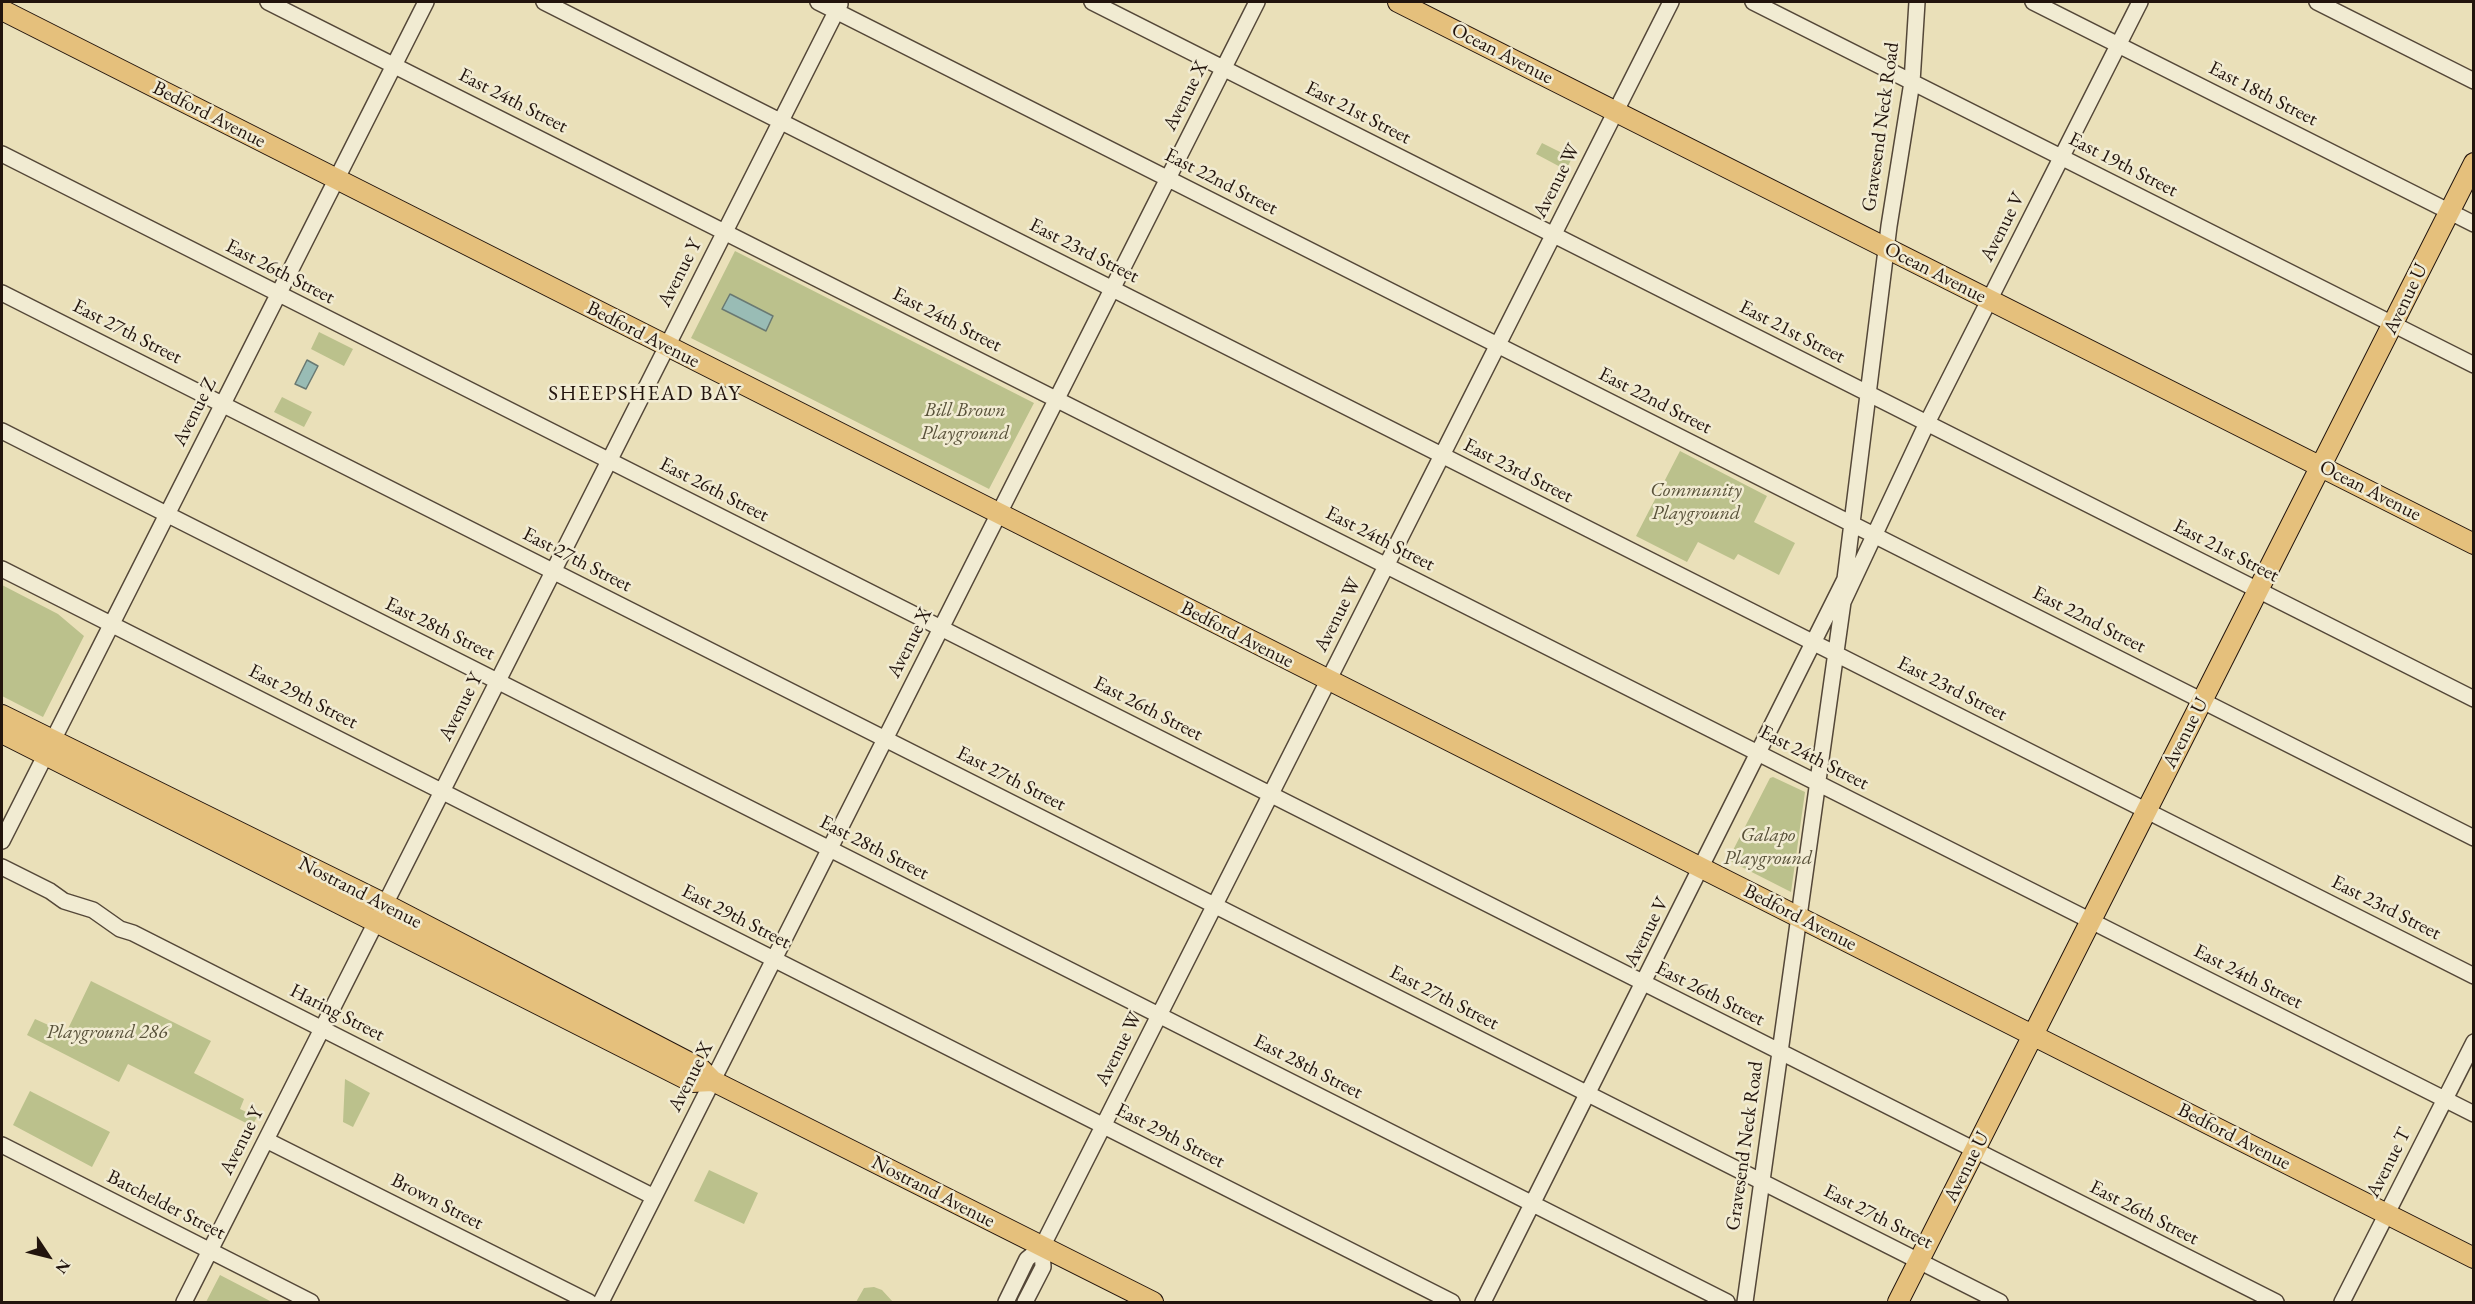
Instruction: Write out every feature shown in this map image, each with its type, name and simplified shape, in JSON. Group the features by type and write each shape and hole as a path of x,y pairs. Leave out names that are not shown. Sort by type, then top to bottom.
{"main road":[{"name":"Ocean Avenue","path":"1398,2 2474,543"},
{"name":"Bedford Avenue","path":"2,10 2474,1258"},
{"name":"Avenue U","path":"1898,1302 2474,163"},
{"name":"Nostrand Avenue","path":"2,715 49,748 376,923 692,1082 713,1081"},
{"name":"Nostrand Avenue","path":"2,733 49,748 385,904 700,1068 713,1081 1153,1302"}],"street":[{"name":"East 24th Street","path":"268,2 2474,1114"},
{"name":"Avenue Z","path":"2,841 426,2"},
{"name":"East 23rd Street","path":"544,2 2474,976"},
{"name":"East 22nd Street","path":"818,2 839,6 1168,178 2474,837"},
{"name":"East 21st Street","path":"1092,2 2474,699"},
{"name":"Avenue X","path":"601,1302 1257,2"},
{"name":"Avenue W","path":"1006,1302 1027,1259 1042,1247 1671,2"},
{"name":"East 19th Street","path":"1753,2 2474,365"},
{"name":"Gravesend Neck Road","path":"1845,579 1887,249 1912,82 1917,2"},
{"name":"East 18th Street","path":"2033,2 2474,224"},
{"name":"Avenue V","path":"1843,602 1927,423 2140,2"},
{"path":"2317,2 2474,81"},
{"name":"Avenue Y","path":"184,1302 839,6"},
{"name":"East 26th Street","path":"2,154 2276,1302"},
{"name":"East 27th Street","path":"2,293 2000,1302"},
{"name":"East 28th Street","path":"2,431 1727,1302"},
{"name":"East 29th Street","path":"2,568 1452,1302"},
{"name":"Avenue V","path":"1483,1302 1702,869 1710,848 1845,579"},
{"name":"Gravesend Neck Road","path":"1745,1302 1843,602"},
{"name":"Haring Street","path":"2,867 50,891 64,901 93,910 120,929 133,933 654,1197"},
{"name":"Avenue T","path":"2342,1302 2474,1042"},
{"name":"Brown Street","path":"266,1140 589,1302"},
{"name":"Batchelder Street","path":"2,1145 311,1302"},
{"name":"Avenue W","path":"1025,1302 1043,1267 1042,1247"}],"green space":[{"path":"1542,143 1572,158 1566,170 1536,154"},
{"name":"Bill Brown Playground","path":"735,251 1034,403 989,489 691,338"},
{"path":"319,332 353,349 344,366 311,349"},
{"path":"282,397 312,412 304,427 274,412"},
{"name":"Community Playground","path":"1680,451 1767,496 1754,522 1795,543 1779,575 1738,554 1734,560 1698,542 1687,562 1636,536"},
{"path":"2,585 58,614 84,636 43,717 2,696"},
{"name":"Galapo Playground","path":"1773,777 1805,792 1791,892 1728,860 1770,778"},
{"name":"Playground 286","path":"91,981 211,1041 194,1073 244,1099 240,1109 257,1117 252,1126 128,1064 119,1082 27,1035 35,1019 66,1033"},
{"path":"345,1079 370,1093 353,1127 343,1122"},
{"path":"30,1091 110,1132 92,1167 13,1125"},
{"path":"709,1170 758,1193 744,1224 694,1201"},
{"path":"220,1275 245,1288 272,1302 206,1302"},
{"path":"874,1287 882,1290 893,1302 856,1302 864,1288"}],"water":[{"path":"730,294 773,316 766,331 722,309"},
{"path":"307,360 318,366 306,389 295,384"}],"district":[{"name":"SHEEPSHEAD BAY","path":"645,394"}]}
